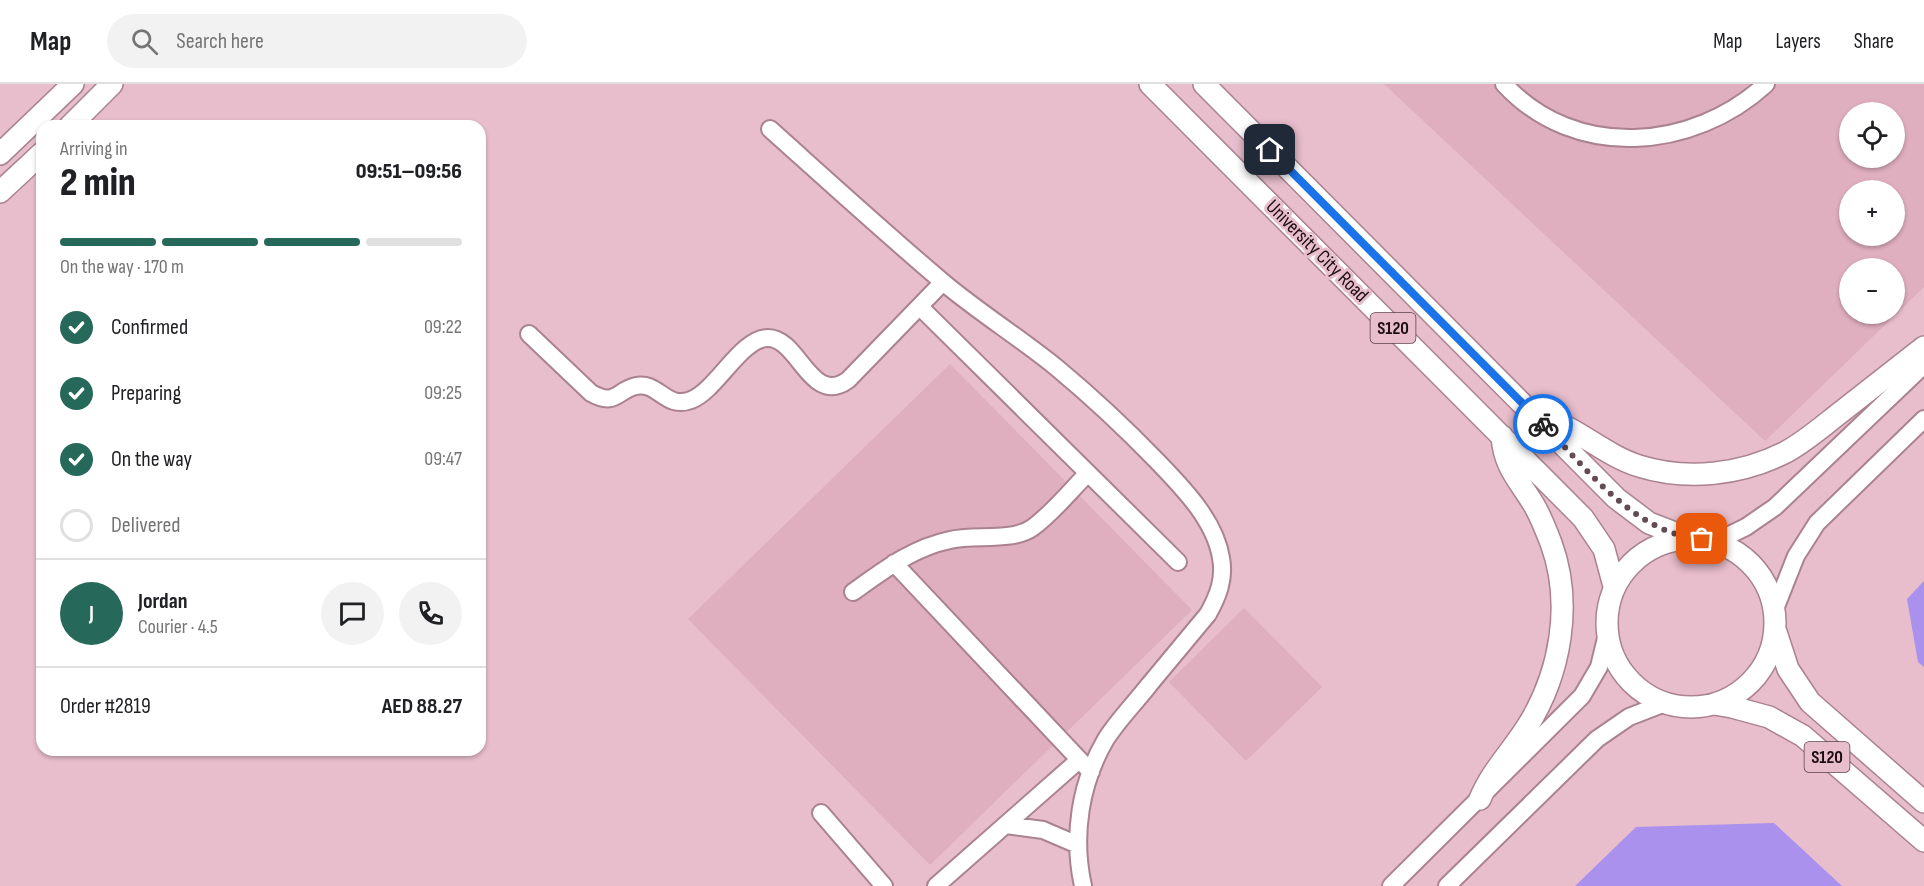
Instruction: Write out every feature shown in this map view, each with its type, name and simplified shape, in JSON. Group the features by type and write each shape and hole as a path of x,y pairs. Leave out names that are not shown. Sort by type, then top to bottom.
{"main road":[{"path":"0,154 73,84"},
{"path":"76,120 112,84"},
{"name":"University City Road","path":"1150,84 1591,528 1604,549 1614,586"},
{"name":"University City Road","path":"1204,84 1626,507 1662,529 1688,538"},
{"path":"0,192 36,159"},
{"path":"1534,415 1554,421 1617,458 1640,466 1665,472 1689,474 1739,469 1786,452 1808,438 1924,347"},
{"path":"1480,800 1492,775 1526,727 1539,704 1555,663 1561,629 1560,577 1554,552 1546,528 1534,505 1509,467 1502,436"},
{"path":"1688,538 1715,542 1733,549 1761,574 1770,591 1775,609 1776,631 1772,648 1756,677 1729,698 1713,704 1689,707 1665,703 1648,695 1633,684 1620,670 1612,653 1606,618 1614,586 1632,561 1645,551 1673,540 1688,538"},
{"name":"S120","path":"1776,631 1788,669 1810,702 1924,802"},
{"name":"S120","path":"1713,704 1732,706 1769,717 1803,736 1924,840"}],"street":[{"path":"1504,84 1525,102 1557,123 1594,135 1632,139 1670,134 1703,125 1744,103 1766,84"},
{"path":"770,129 943,282 1057,368 1118,421 1177,482 1216,540 1221,558 1222,576 1218,596 1208,614 1115,726 1099,753 1006,825 936,886"},
{"path":"529,334 596,396 610,398 632,387 642,385 653,388 670,401 684,402 697,397 751,344 764,338 772,338 784,345 821,383 826,386 838,386 848,380 943,282"},
{"path":"920,307 1178,562"},
{"path":"1715,542 1746,527 1775,507 1924,365"},
{"path":"1775,609 1792,564 1817,524 1924,419"},
{"path":"853,592 903,557 935,543 971,536 1007,536 1031,528 1088,473"},
{"path":"894,563 1085,766 1085,788 1078,845 1083,886"},
{"path":"1391,886 1582,696 1599,667 1607,634"},
{"path":"1447,886 1597,739 1629,717 1665,703"},
{"path":"821,813 884,886"},
{"path":"1006,825 1043,830 1078,845"}],"shaded area":[{"path":"1384,84 1924,84 1924,287 1905,305 1905,258 1839,258 1839,324 1886,324 1765,441"},
{"path":"950,364 1192,610 930,865 688,619"},
{"path":"1924,581 1924,667 1918,662 1907,599"},
{"path":"1244,608 1322,687 1246,761 1169,682"},
{"path":"1774,823 1842,886 1575,886 1636,827"}],"way so far":[{"path":"1543,424 1616,498 1637,516 1675,534 1702,539"}],"route":[{"path":"1270,150 1543,424"}]}
